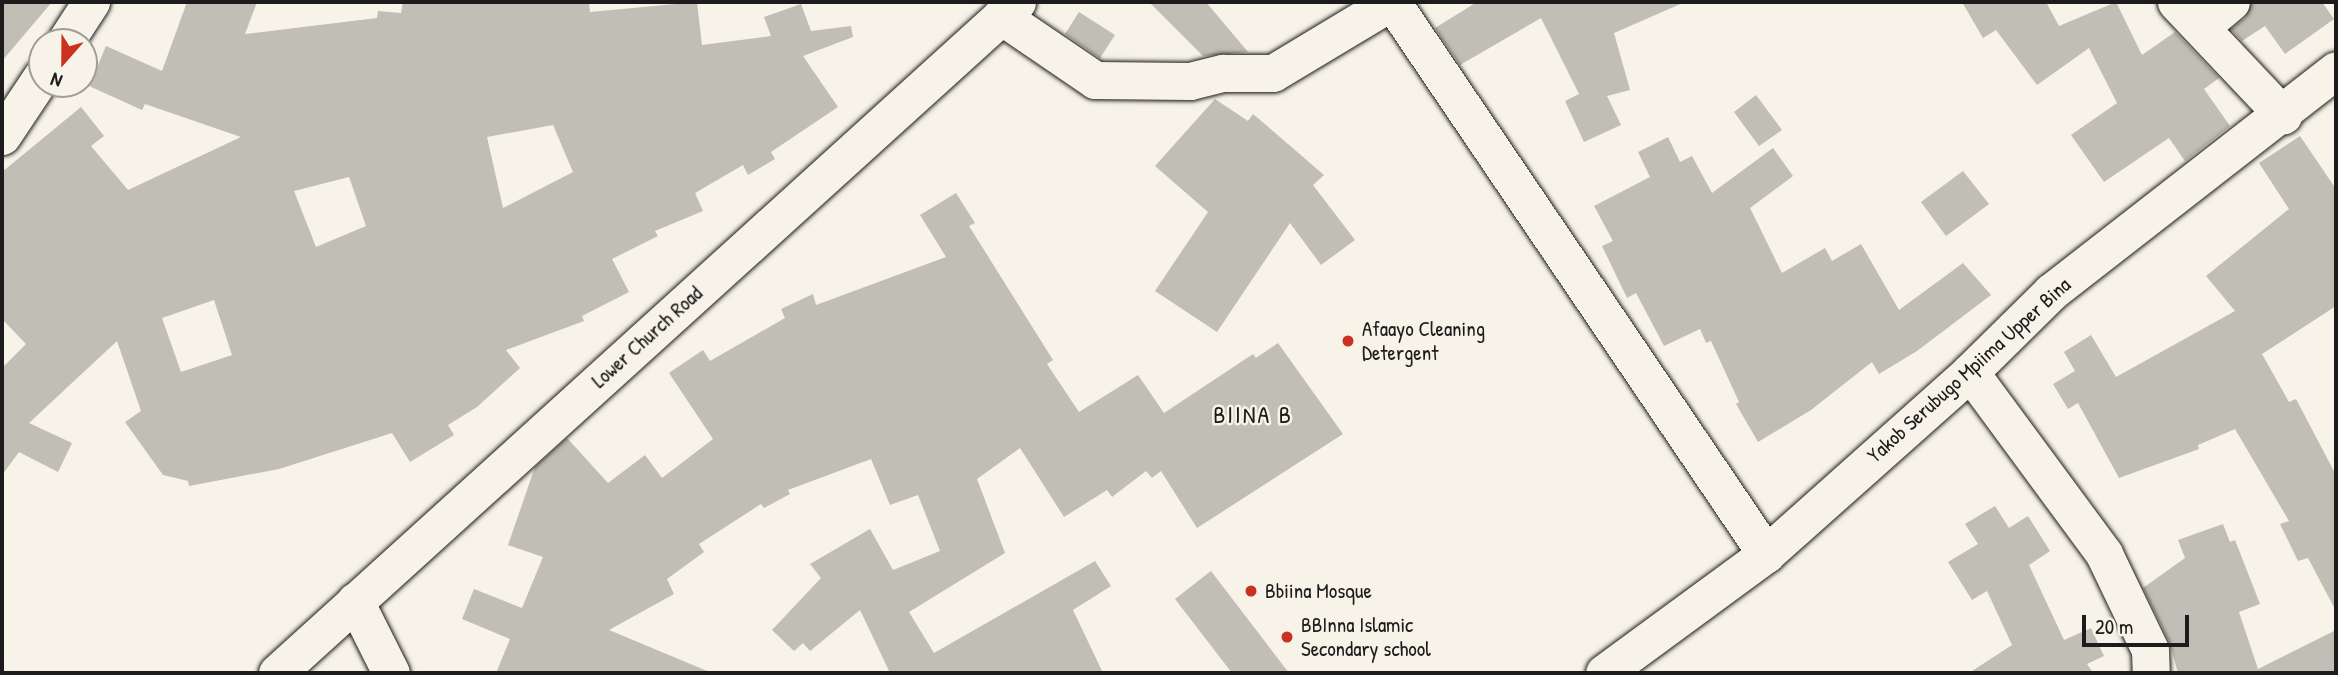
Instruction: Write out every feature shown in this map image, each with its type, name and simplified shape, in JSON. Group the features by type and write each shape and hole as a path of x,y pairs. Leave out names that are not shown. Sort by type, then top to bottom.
{"street":[{"path":"74,28 92,2"},
{"path":"1009,9 1095,80 1190,81 1223,73 1273,73 1392,2 1766,554"},
{"path":"2231,2 2189,14 2283,115"},
{"name":"Lower Church Road","path":"277,673 1009,9"},
{"name":"Yakob Serubugo Mpiima Upper Bina","path":"1604,673 1766,554 1970,372 2051,292 2283,115 2336,70"},
{"path":"2,136 28,97"},
{"path":"1970,372 2104,554 2150,650 2151,673"},
{"path":"355,601 391,673"}],"building":[{"path":"2,2 52,2 28,28 2,61"},
{"path":"187,2 257,2 245,34 377,18 378,11 401,13 403,2 589,2 590,12 697,2 702,45 771,36 764,17 801,4 811,31 851,26 853,37 803,56 838,107 771,152 775,159 748,175 743,165 695,193 703,211 655,231 658,236 612,259 629,292 582,316 584,321 506,350 520,368 477,407 448,425 454,435 410,462 392,433 279,469 189,486 188,481 163,475 125,422 141,411 117,341 29,423 72,443 58,472 19,452 2,475 2,368 26,344 2,319 2,172 81,107 104,136 91,146 128,190 241,137 145,104 142,110 98,90 98,65 106,46 162,71","holes":["553,125 573,172 503,208 487,137","349,177 366,226 316,247 294,191","214,300 232,355 181,372 162,318"]},
{"path":"1149,2 1206,2 1248,52 1203,56"},
{"path":"1477,2 1685,2 1614,33 1630,90 1607,96 1621,125 1584,142 1565,101 1579,94 1541,18 1460,65 1435,28"},
{"path":"1962,2 2046,2 2059,26 2116,2 2142,55 2175,32 2219,78 2204,89 2230,126 2185,161 2169,138 2104,182 2071,135 2117,103 2089,48 2037,85 1996,30 1983,38"},
{"path":"2251,2 2322,2 2334,19 2285,54 2265,26 2242,41 2231,29 2245,18"},
{"path":"1079,12 1115,35 1100,58 1065,34"},
{"path":"1756,95 1782,130 1759,146 1734,112"},
{"path":"1215,99 1248,121 1253,114 1324,175 1313,185 1355,240 1321,265 1290,223 1217,332 1155,291 1208,212 1155,166"},
{"path":"2300,136 2336,189 2336,306 2262,354 2289,402 2296,399 2336,475 2336,611 2308,558 2298,561 2280,524 2289,521 2235,429 2198,445 2199,449 2119,478 2078,403 2068,409 2053,384 2075,371 2064,352 2091,335 2116,377 2235,311 2206,276 2289,209 2259,163"},
{"path":"1668,137 1680,162 1692,156 1712,193 1773,148 1793,176 1750,208 1782,273 1825,248 1832,261 1861,244 1899,310 1963,263 1991,295 1917,351 1879,374 1872,362 1811,410 1758,442 1736,404 1739,402 1711,341 1706,343 1700,329 1664,346 1636,293 1627,298 1602,246 1613,241 1594,206 1650,177 1638,152"},
{"path":"1963,171 1989,204 1946,236 1921,202"},
{"path":"956,193 975,223 969,226 1053,360 1047,364 1079,412 1138,375 1164,413 1253,354 1256,358 1278,343 1343,434 1197,528 1161,471 1152,478 1146,471 1112,497 1107,490 1064,517 1020,448 977,479 1005,553 909,612 934,653 1095,561 1111,586 1073,610 1103,673 890,673 860,610 810,651 803,643 794,651 772,630 821,578 810,564 870,529 893,570 940,551 918,495 890,505 871,459 788,490 790,494 764,508 761,504 699,544 704,552 667,579 674,594 609,630 712,673 496,673 510,639 462,619 474,589 522,608 543,557 508,545 535,467 567,438 608,483 645,455 662,478 713,439 669,373 703,350 710,361 785,318 781,309 813,294 816,305 946,257 920,215"},
{"path":"1995,506 2009,528 2028,516 2050,551 2029,565 2064,640 2091,628 2104,656 2087,664 2093,673 1969,673 2012,645 1987,591 1972,600 1948,562 1978,544 1965,524"},
{"path":"2223,524 2230,542 2235,540 2260,604 2239,612 2258,669 2336,630 2336,673 2178,673 2169,641 2143,588 2185,558 2178,540"},
{"path":"1211,571 1289,673 1232,673 1175,599"}],"place":[{"name":"Afaayo Cleaning Detergent","path":"1348,341"},
{"name":"Bbiina Mosque","path":"1251,591"},
{"name":"BBInna Islamic Secondary school","path":"1287,637"}],"district":[{"name":"BIINA B","path":"1253,415"}]}
